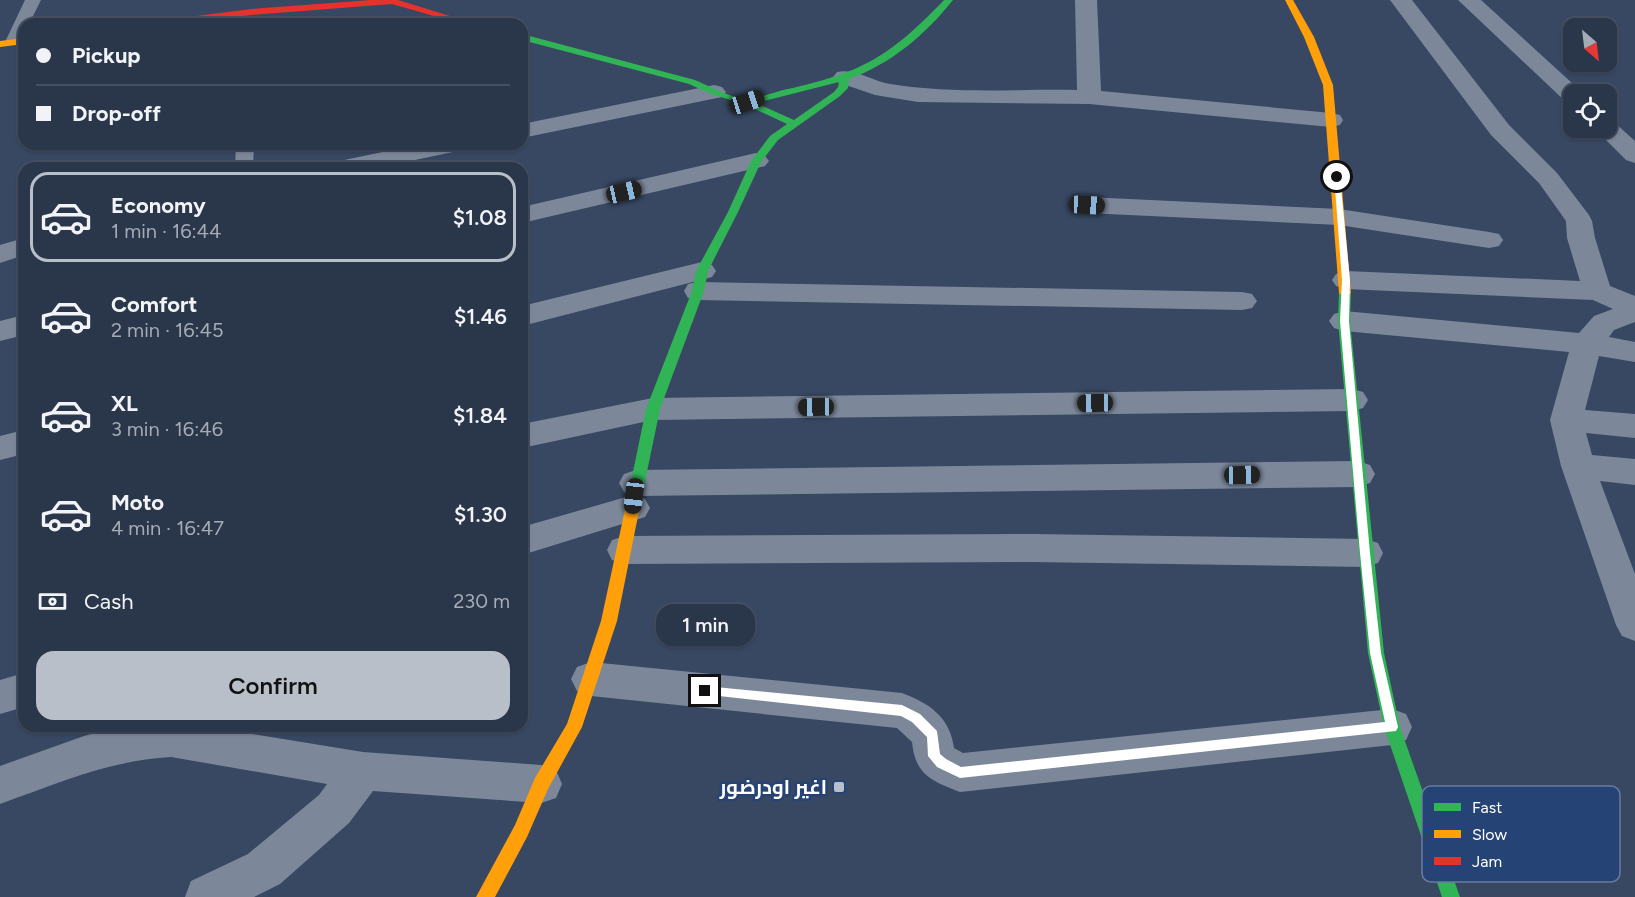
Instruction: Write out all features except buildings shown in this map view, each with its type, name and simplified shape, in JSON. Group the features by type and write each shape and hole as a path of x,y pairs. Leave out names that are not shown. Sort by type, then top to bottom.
{"street":[{"path":"747,102 772,93 845,76 883,60 924,26 949,0"},
{"path":"1086,0 1089,97"},
{"path":"1289,0 1320,62 1328,85 1346,280 1344,321 1376,653 1392,727 1422,811"},
{"path":"1401,0 1500,130 1548,178 1579,221 1581,238 1597,291"},
{"path":"1469,0 1563,87"},
{"path":"250,18 392,1 413,5 438,18"},
{"path":"528,38 692,82 714,92 747,102 793,123"},
{"path":"845,76 883,90 918,94 1089,97 1331,120"},
{"path":"485,897 521,831 541,784 574,727 591,680 609,621 653,409 700,281 756,161 774,138 837,94 843,88 845,76"},
{"path":"528,130 714,92"},
{"path":"1617,138 1635,155"},
{"path":"360,162 401,150"},
{"path":"528,214 756,161"},
{"path":"1087,205 1339,218 1489,240"},
{"path":"0,254 18,248"},
{"path":"1346,280 1597,291 1635,309"},
{"path":"528,315 700,281 1242,301"},
{"path":"1635,309 1604,323 1587,344 1566,420 1578,466 1635,625"},
{"path":"1344,321 1587,344 1635,352"},
{"path":"0,331 18,326"},
{"path":"528,435 653,409 1352,400"},
{"path":"1566,420 1635,426"},
{"path":"0,448 18,444"},
{"path":"1578,466 1635,472"},
{"path":"528,539 634,496 1358,474"},
{"path":"625,550 1032,548 1365,553"},
{"path":"591,680 902,711 916,718 932,735 934,756 941,763 960,773 1392,727"},
{"path":"0,697 18,692"},
{"path":"0,785 110,747 152,739 171,739 363,771 541,784"},
{"path":"207,897 264,869 334,809 363,771"},
{"path":"1446,882 1451,897"}],"lane":[{"path":"24,18 33,0"}],"traffic: fast":[{"path":"747,102 824,84 880,62 921,29 949,0"},
{"path":"528,39 692,82 714,92 747,102 793,123"},
{"path":"636,491 653,409 698,291 702,271 733,212 756,161 774,138 837,94 843,88 845,77"},
{"path":"1345,293 1344,321 1376,653 1392,727 1422,813"},
{"path":"1446,882 1451,897"}],"traffic: slow":[{"path":"1289,0 1309,37 1328,85 1345,293"},
{"path":"0,44 18,42"},
{"path":"485,897 521,831 541,784 574,727 609,621 636,491"}],"traffic: jam":[{"path":"204,18 392,1 451,18"}],"place":[{"name":"اغير اودرضور","path":"839,787"}],"route":[{"path":"705,691 902,711 926,726 932,735 934,756 950,769 960,773 1392,727 1376,653 1365,553 1344,321 1346,280 1337,177"}]}
